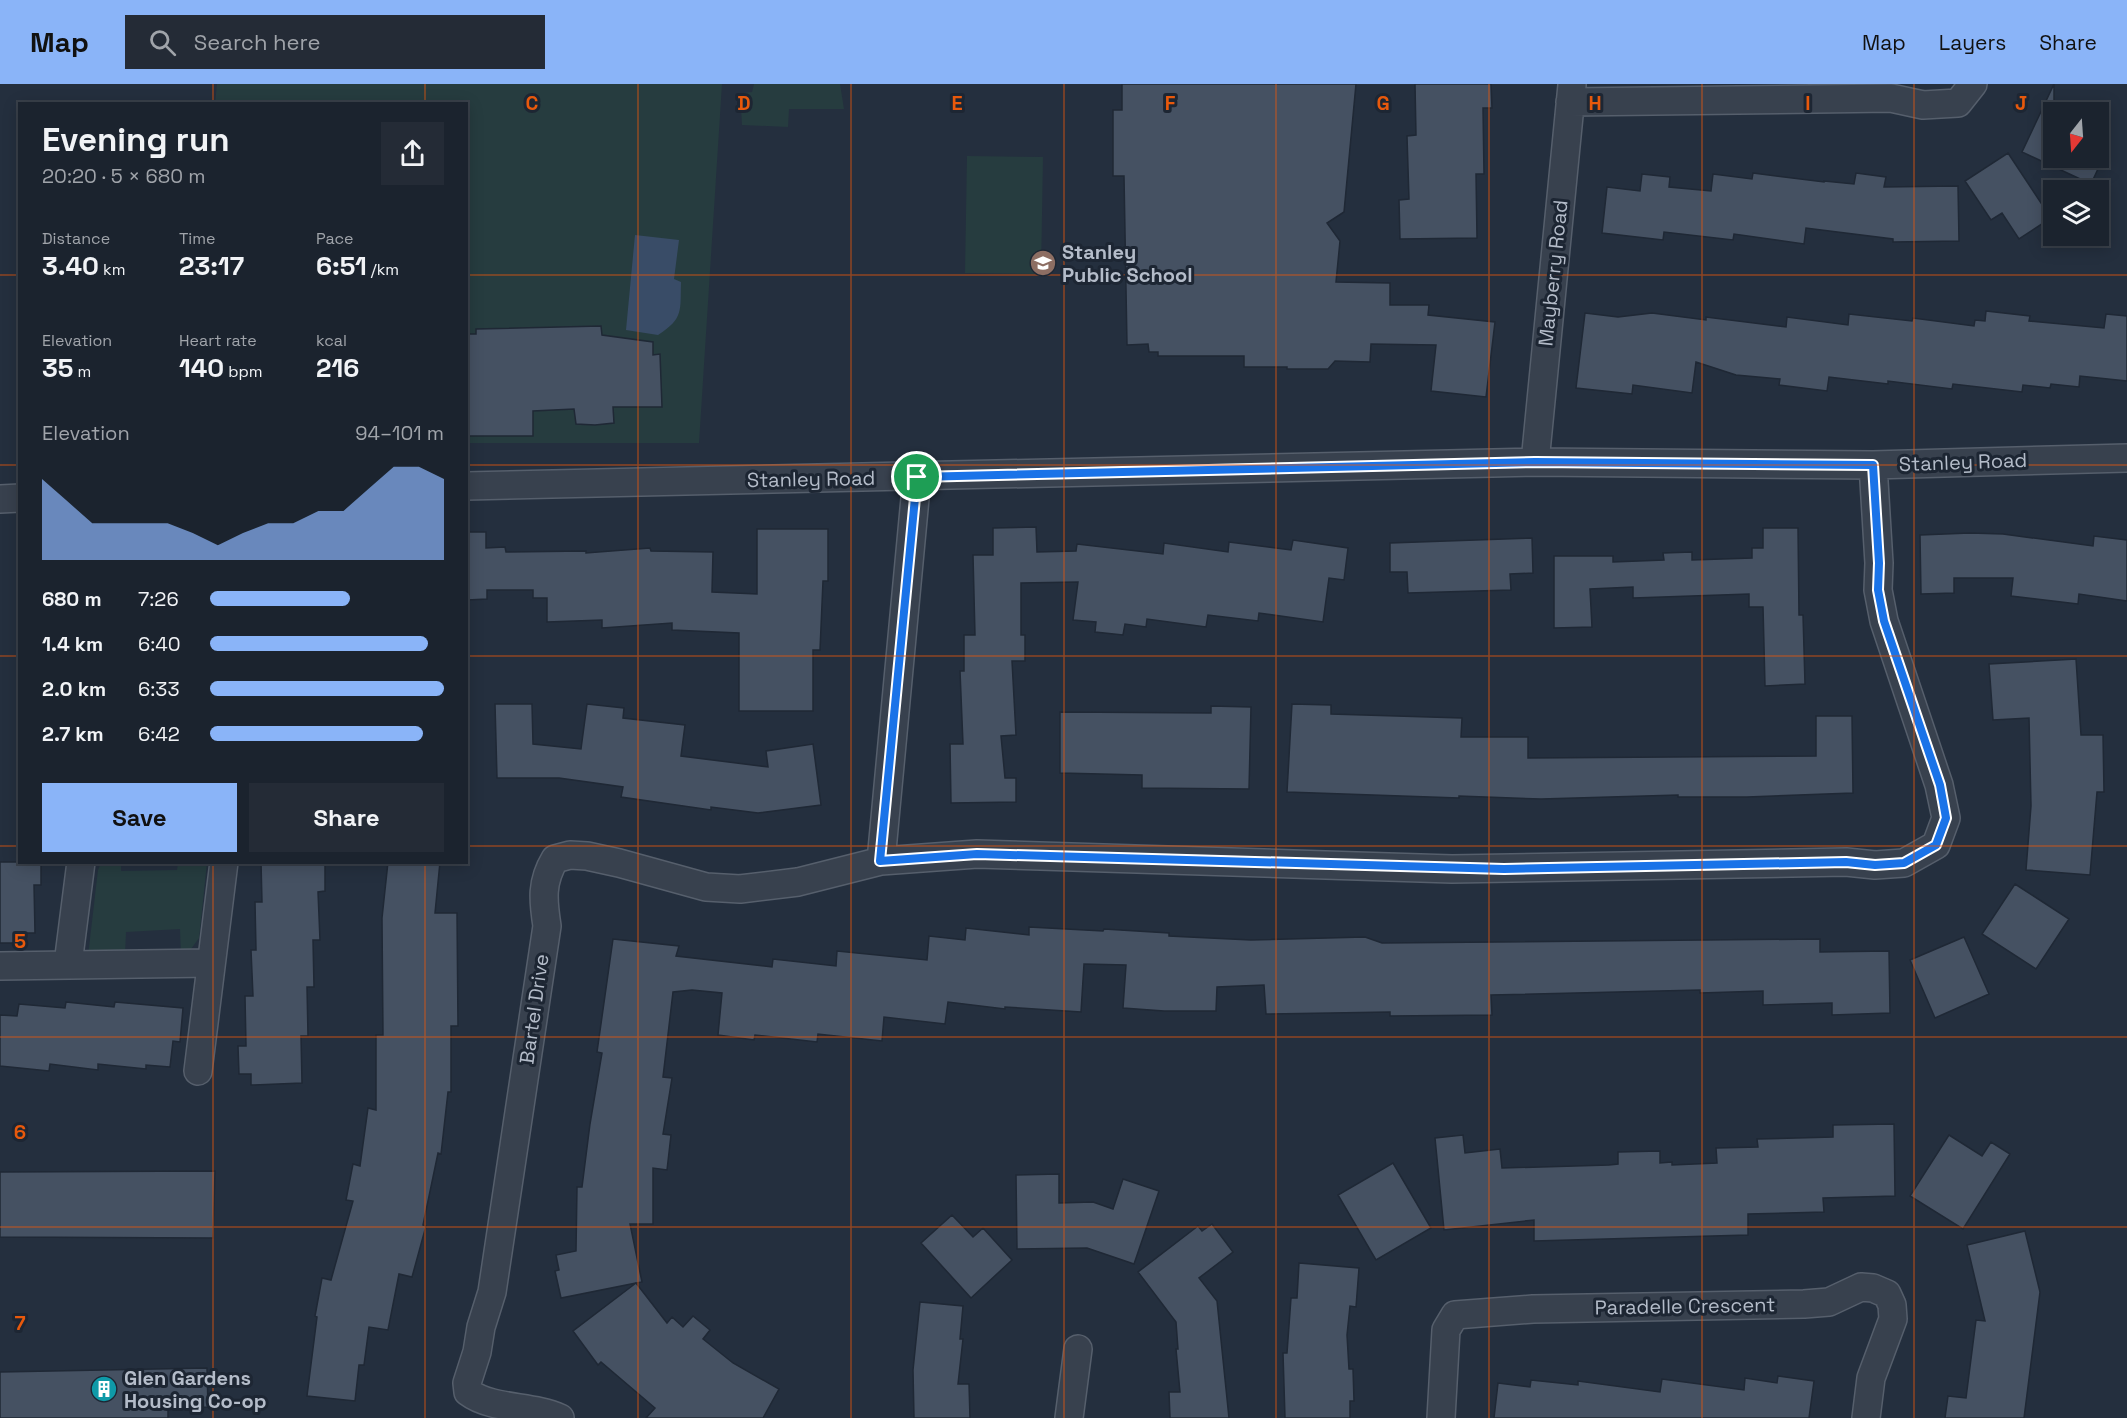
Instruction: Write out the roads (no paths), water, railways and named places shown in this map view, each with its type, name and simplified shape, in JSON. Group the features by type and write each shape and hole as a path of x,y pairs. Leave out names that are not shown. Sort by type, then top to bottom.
{"street":[{"path":"1571,93 1891,98 1923,105 1958,103 1973,84"},
{"name":"Mayberry Road","path":"1535,462 1571,93"},
{"name":"Stanley Road","path":"468,486 1535,462 1873,465 2127,458"},
{"path":"917,477 880,861 977,854 1452,869 1846,862 1875,865 1904,863 1936,845 1946,818 1940,785 1884,621 1878,590 1879,563 1873,465"},
{"path":"0,499 18,498"},
{"name":"Bartel Drive","path":"560,1418 544,1412 479,1400 468,1392 467,1383 492,1292 547,926 544,894 546,874 555,859 570,855 587,856 706,887 740,889 798,882 880,861"},
{"path":"68,964 81,864"},
{"path":"198,1071 224,864"},
{"path":"0,966 211,963"},
{"name":"Paradelle Crescent","path":"1441,1418 1446,1330 1455,1316 1533,1309 1804,1304 1829,1302 1861,1287 1873,1288 1887,1294 1892,1305 1893,1319 1871,1378 1866,1418"},
{"path":"1069,1418 1078,1349"}],"water":[{"path":"635,235 679,240 674,279 681,282 679,313 672,324 658,335 626,330"}],"place":[{"name":"Stanley Public School","path":"1043,263"},
{"name":"Glen Gardens Housing Co-op","path":"104,1389"}]}
